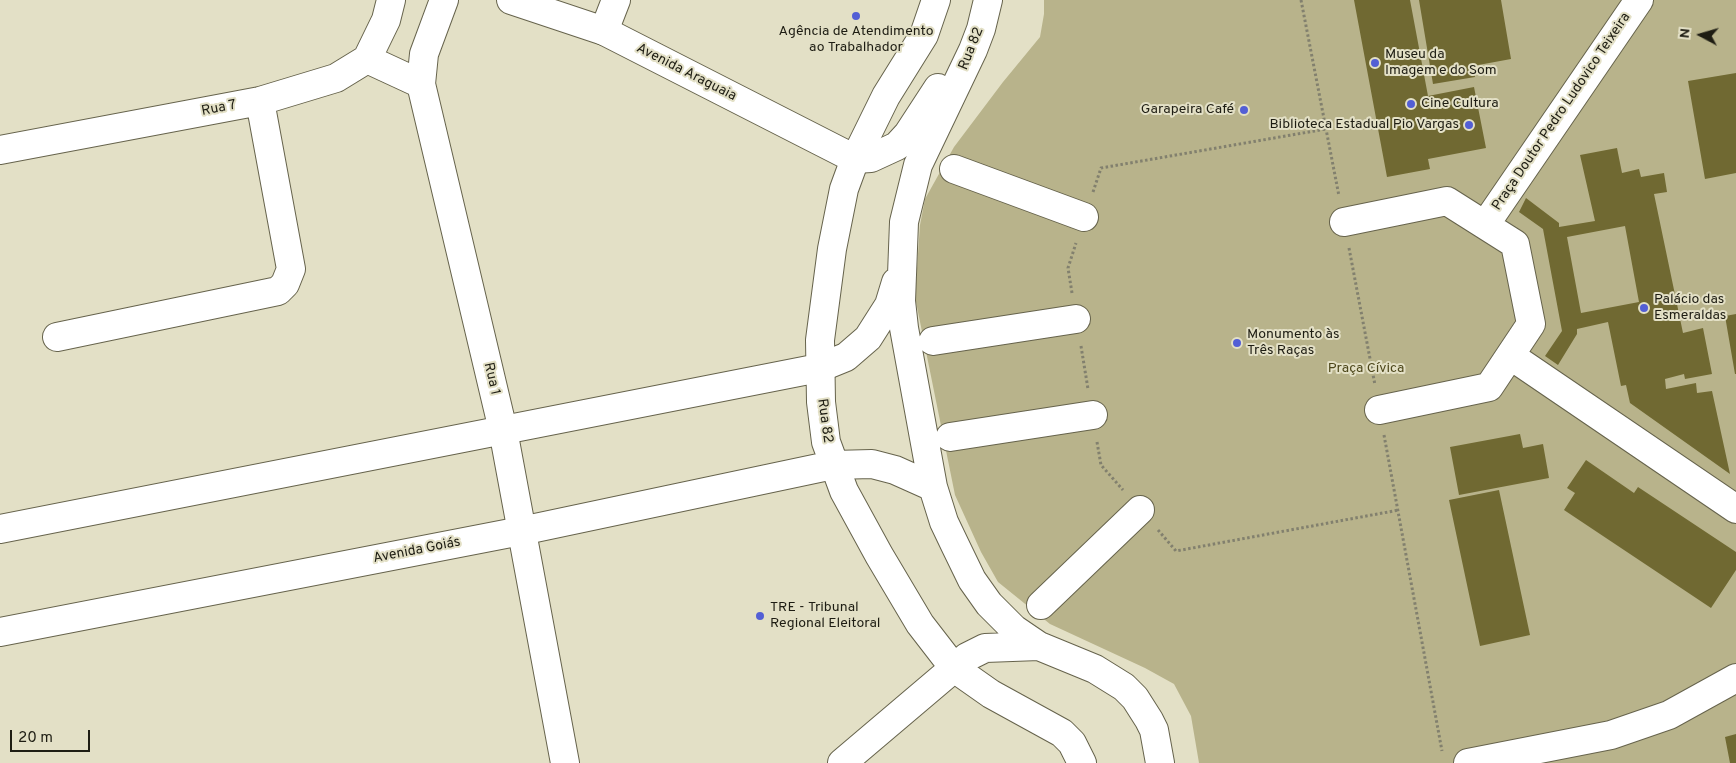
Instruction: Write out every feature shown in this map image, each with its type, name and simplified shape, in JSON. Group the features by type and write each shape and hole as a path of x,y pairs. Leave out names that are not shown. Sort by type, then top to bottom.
{"street":[{"path":"391,0 386,20 368,59 421,84"},
{"name":"Rua 1","path":"444,0 424,54 421,84 503,430 565,763"},
{"name":"Avenida Araguaia","path":"511,0 604,31 855,159"},
{"path":"604,31 616,0"},
{"name":"Rua 82","path":"936,0 924,35 886,96 855,159 844,189 832,249 820,340 819,368 823,423 833,465 844,491 879,556 920,624 954,668 991,694 1062,733 1072,743 1082,763"},
{"name":"Praça Doutor Pedro Ludovico Teixeira","path":"1486,225 1639,0"},
{"path":"855,159 871,158 885,153 897,146 908,134 958,60 987,6"},
{"name":"Rua 82","path":"987,6 969,58 918,164 906,204 901,266 901,301 907,351 933,487 944,522 980,593 1014,629 1039,646 1095,669 1124,687 1135,698 1154,730 1160,763"},
{"name":"Rua 7","path":"0,150 260,101 336,78 368,59"},
{"path":"57,337 278,291 284,284 291,269 260,101"},
{"path":"954,169 1084,217"},
{"name":"Praça Doutor Pedro Ludovico Teixeira","path":"1344,222 1447,201 1515,244 1531,324 1489,388 1379,410"},
{"path":"0,529 819,368 846,357 868,338 889,305 901,266"},
{"path":"933,342 1076,319"},
{"path":"1511,356 1736,509"},
{"path":"950,437 1093,416"},
{"path":"833,465 872,464 895,470 933,487"},
{"name":"Avenida Goiás","path":"0,632 521,531 833,465"},
{"path":"0,547 187,510 222,485"},
{"path":"1040,605 1140,510"},
{"path":"842,763 967,657 985,648 1039,646"},
{"path":"1468,763 1611,735 1669,716 1736,678"}],"path":[{"path":"1326,129 1101,168 1068,268 1101,465 1176,552 1399,510"}],"green space":[{"name":"Praça Cívica","path":"1044,0 1736,0 1736,763 1199,763 1191,716 1174,684 1145,668 1050,624 998,582 981,552 955,495 915,297 920,225 925,199 954,147 1040,37 1044,14"}],"building":[{"path":"1354,0 1410,0 1428,96 1474,87 1486,148 1428,159 1430,169 1387,177"},
{"path":"1419,0 1501,0 1511,59 1473,66 1475,77 1433,84"},
{"path":"1736,73 1736,173 1705,179 1688,81"},
{"name":"Palácio das Esmeraldas","path":"1617,148 1622,173 1639,169 1641,177 1664,173 1667,192 1654,194 1683,333 1703,328 1712,374 1685,379 1684,374 1665,379 1666,389 1696,383 1697,393 1712,391 1730,474 1630,403 1626,385 1621,386 1608,322 1577,329 1577,334 1558,365 1545,356 1562,331 1543,229 1519,212 1526,198 1559,223 1559,227 1595,221 1580,155","holes":["1625,226 1639,302 1581,313 1567,237"]},
{"name":"Palácio das Esmeraldas","path":"1736,314 1736,374 1735,374 1725,316"},
{"path":"1520,434 1523,448 1543,444 1549,478 1459,495 1450,447"},
{"path":"1586,460 1634,493 1638,487 1736,552 1736,570 1711,608 1564,510 1575,493 1567,488"},
{"path":"1499,490 1530,635 1480,646 1449,500"},
{"path":"1736,734 1736,763 1730,763 1725,737"}],"place":[{"name":"Agência de Atendimento ao Trabalhador","path":"856,16"},
{"name":"Museu da Imagem e do Som","path":"1375,63"},
{"name":"Cine Cultura","path":"1411,104"},
{"name":"Garapeira Café","path":"1244,110"},
{"name":"Biblioteca Estadual Pio Vargas","path":"1469,125"},
{"name":"Palácio das Esmeraldas","path":"1644,308"},
{"name":"Monumento às Três Raças","path":"1237,343"},
{"name":"TRE - Tribunal Regional Eleitoral","path":"760,616"}]}
